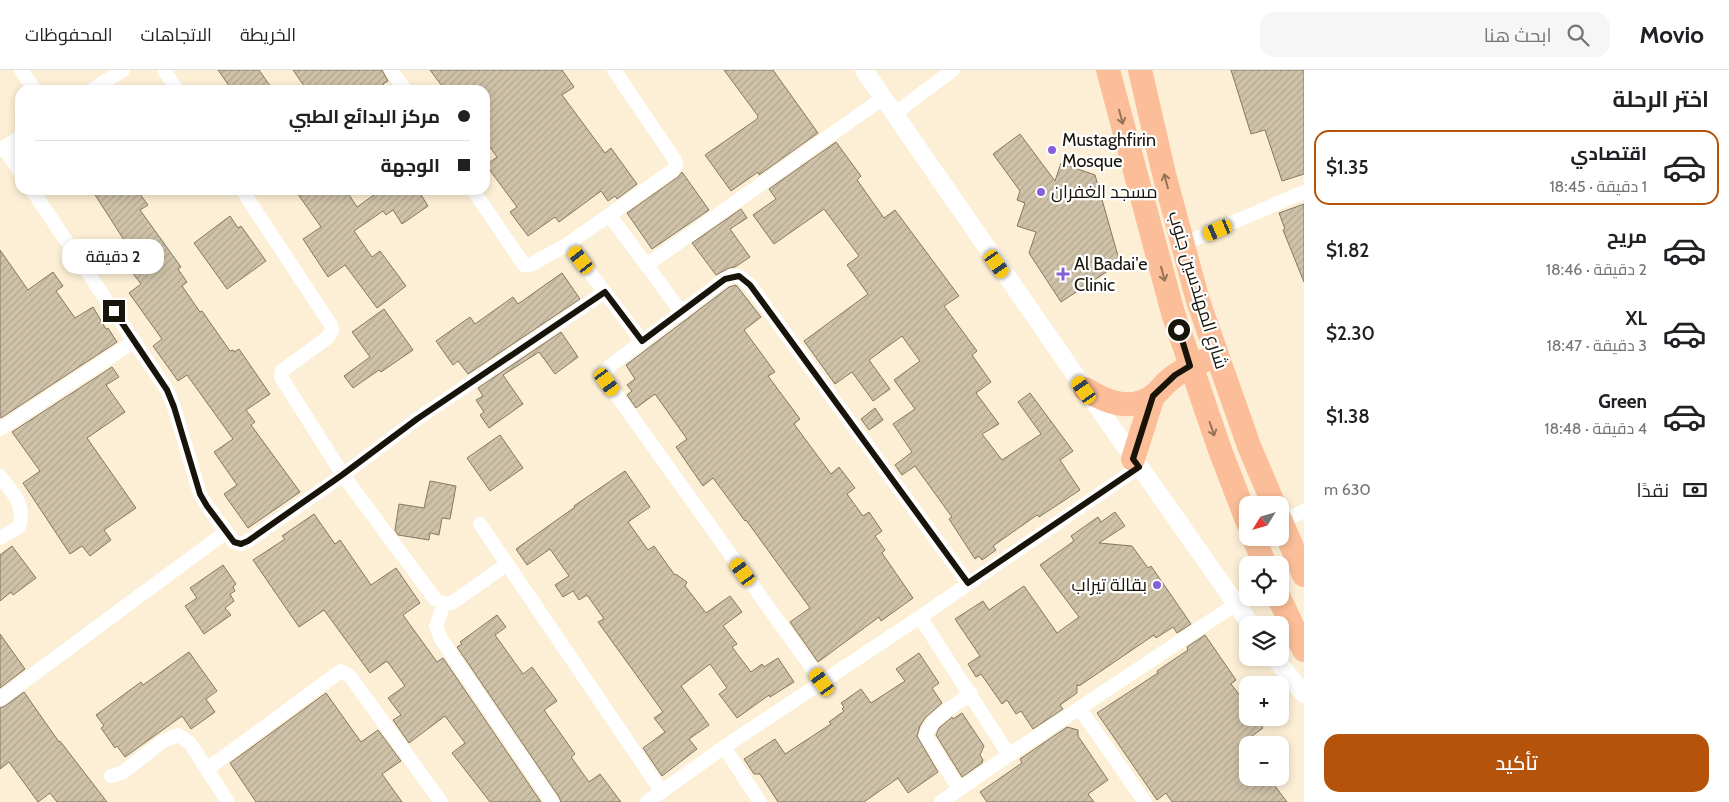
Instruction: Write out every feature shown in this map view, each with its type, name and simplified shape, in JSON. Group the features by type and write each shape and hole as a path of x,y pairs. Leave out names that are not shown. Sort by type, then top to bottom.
{"highway":[{"name":"شارع المهندسين جنوب","path":"1108,70 1173,313 1190,366 1239,498"},
{"name":"شارع المهندسين جنوب","path":"1140,70 1164,174 1198,301 1249,446 1270,496"},
{"path":"1084,390 1103,400 1125,405 1141,402 1153,396 1175,375 1190,366 1218,356"},
{"path":"1136,463 1153,396"},
{"name":"شارع المهندسين جنوب","path":"1289,541 1304,576"},
{"path":"1283,606 1304,650"}],"street":[{"path":"21,70 32,85"},
{"path":"100,85 123,70"},
{"path":"164,70 174,85"},
{"path":"391,70 402,85"},
{"path":"476,195 524,264 530,266 610,216 673,170 676,165 675,160 614,70"},
{"path":"864,70 1084,390 1245,616"},
{"path":"894,114 953,70"},
{"path":"648,264 883,98"},
{"path":"15,140 2,149 15,166"},
{"path":"1183,244 1304,192"},
{"path":"35,195 167,390 174,407 200,494 234,542 241,544 342,475 440,402 605,292"},
{"path":"245,195 331,325 332,331 327,338 281,374 283,381 342,475 435,600 444,604 452,603 507,564"},
{"path":"610,216 648,264 682,313"},
{"path":"568,244 642,341"},
{"path":"822,682 605,379 604,374 610,366 725,279 739,276 745,281 968,583"},
{"path":"0,429 135,341"},
{"path":"647,802 724,747 920,617 1136,463"},
{"path":"0,476 22,507 19,527 0,538"},
{"path":"1289,513 1304,510"},
{"path":"480,524 662,792"},
{"path":"0,699 226,532"},
{"path":"444,604 436,626 441,639 552,802"},
{"path":"946,800 1009,755 1236,604"},
{"path":"920,617 1009,755"},
{"path":"1282,666 1304,694"},
{"path":"207,769 342,671 350,676 441,802"},
{"path":"959,789 926,736 928,728 936,720 971,694"},
{"path":"1080,708 1145,802"},
{"path":"111,776 122,773 163,741 178,735 190,743 228,802"},
{"path":"724,747 760,802"}],"building":[{"path":"218,70 259,70 270,85 228,85"},
{"path":"293,70 382,70 388,81 384,85 304,85"},
{"path":"430,70 562,70 574,87 562,95 605,153 611,148 637,184 617,199 615,196 608,201 601,191 559,222 555,217 528,236 510,212 517,207 490,170 490,162 497,157 490,147 490,85 441,85"},
{"path":"724,70 773,70 818,133 759,175 758,172 731,191 705,155 757,119 758,116"},
{"path":"1231,70 1304,70 1304,174 1282,181 1265,130 1251,134"},
{"path":"1020,134 1055,181 1061,163 1095,175 1120,263 1061,302 1029,253 1036,232 1017,226 1025,203 1017,200 1020,191 993,154"},
{"path":"836,142 861,176 857,180 884,218 895,210 959,296 944,306 977,351 972,355 991,382 976,393 999,424 982,434 1002,460 1041,434 1018,402 1030,393 1073,451 1060,460 1080,490 1039,517 1037,515 993,546 996,550 982,560 979,556 975,559 949,519 952,517 915,466 902,475 895,465 912,452 893,424 915,409 894,380 920,361 902,336 869,360 890,389 873,401 852,372 835,384 804,341 868,294 847,265 859,256 824,209 774,244 753,215 776,199 769,189"},
{"path":"682,172 709,210 652,249 627,213 678,177"},
{"path":"95,195 141,195 148,205 140,210 181,267 178,269 187,282 182,286 230,351 233,350 234,352 239,349 270,394 246,410 255,422 251,425 300,492 248,528 224,494 237,485 214,452 233,439 187,375 178,381 153,346 162,339 129,293 141,284 121,258 131,251"},
{"path":"299,195 349,195 357,207 374,195 421,195 428,206 402,224 393,210 386,215 383,211 354,231 372,257 380,251 406,286 377,308 345,265 328,277 303,239 321,227"},
{"path":"1304,204 1304,282 1283,230 1285,229 1279,213"},
{"path":"741,209 747,218 730,229 750,257 735,267 716,275 692,243"},
{"path":"230,216 238,228 241,226 266,261 227,289 194,243"},
{"path":"0,250 28,290 53,272 63,286 56,291 75,318 93,307 106,329 108,328 117,342 1,418 0,416"},
{"path":"562,273 580,299 468,374 458,361 453,365 436,341 470,317 475,324 513,297 518,304"},
{"path":"736,285 761,317 744,330 775,372 768,376 800,419 794,424 831,474 839,467 855,488 847,494 863,516 869,512 882,531 875,536 885,550 882,553 913,598 881,621 879,617 818,662 790,622 810,608 713,478 703,486 676,447 687,439 655,394 636,408 627,395 632,391 627,385 635,379 626,365 729,287"},
{"path":"384,309 413,350 353,388 344,376 370,357 352,332"},
{"path":"561,332 578,357 555,374 539,352 503,375 523,404 489,428 480,415 484,412 476,400 483,396 478,388"},
{"path":"112,367 119,377 106,385 125,412 87,438 136,508 104,530 111,540 90,556 82,546 70,554 23,483 40,471 12,432"},
{"path":"875,408 883,420 869,430 861,419"},
{"path":"500,435 523,468 490,491 467,458"},
{"path":"625,471 650,507 628,522 648,550 654,546 674,574 687,582 685,586 706,613 730,596 742,612 723,626 737,644 732,647 751,672 762,664 764,667 778,658 794,682 770,697 769,695 737,718 719,694 727,688 710,664 681,686 709,725 689,739 697,749 662,776 643,748 665,732 654,718 663,712 598,622 604,619 587,595 579,600 573,591 563,597 555,585 569,576 550,549 527,565 516,549"},
{"path":"430,481 456,486 450,519 442,518 439,535 430,533 429,540 398,535 395,530 399,504 424,508"},
{"path":"1115,512 1125,526 1099,543 1132,546 1148,568 1151,566 1191,624 1177,633 1173,627 1156,638 1154,635 1079,686 1077,684 1077,693 1060,705 1063,709 1033,729 1021,711 1016,714 1007,700 1002,704 981,674 976,677 968,664 980,656 955,619 983,601 989,610 1024,586 1057,633 1079,617 1040,565 1074,541 1071,536 1098,517 1101,522"},
{"path":"314,514 335,544 340,540 371,585 396,568 420,603 403,615 437,662 443,658 541,802 490,802 452,753 465,743 445,716 409,743 393,720 401,715 388,698 405,686 387,661 370,673 324,610 299,627 253,560 285,539 282,536"},
{"path":"12,546 36,578 13,595 11,592 0,601 0,555"},
{"path":"223,565 236,584 233,587 235,591 230,594 234,601 225,608 231,615 204,634 185,606 197,598 190,588"},
{"path":"497,615 506,627 495,635 523,674 532,667 557,701 544,710 575,754 571,757 589,782 600,774 621,802 561,802 457,647 462,644 460,642"},
{"path":"0,634 25,669 0,688"},
{"path":"1205,635 1236,680 1231,684 1239,694 1239,726 1262,726 1263,728 1252,736 1239,736 1239,786 1275,786 1287,802 1172,802 1166,793 1157,800 1097,713 1158,673 1157,671 1188,650 1187,647"},
{"path":"189,652 217,691 206,699 215,712 191,729 182,716 125,757 117,746 115,748 101,728 104,726 96,715 141,682 143,685"},
{"path":"919,653 939,683 932,688 942,703 925,718 917,736 938,772 908,793 898,778 864,802 778,802 760,774 754,774 744,759 775,739 785,754 831,724 829,722 844,711 841,703 861,689 871,703 905,681 896,669"},
{"path":"24,692 59,742 107,802 57,802 50,793 38,802 9,762 0,769 0,708"},
{"path":"326,693 361,742 378,730 401,761 382,774 402,802 256,802 230,763"},
{"path":"962,713 984,746 980,755 983,760 982,763 962,777 936,735 939,728 952,717 953,719"},
{"path":"1067,727 1078,730 1078,736 1108,780 1088,794 1094,802 987,802 980,792 1022,763 1020,759"}],"place":[{"name":"Mustaghfirin Mosque","path":"1052,150"},
{"name":"مسجد الغفران","path":"1041,192"},
{"name":"Al Badai'e Clinic","path":"1063,274"},
{"name":"بقالة تيراب","path":"1157,585"}],"route":[{"path":"114,311 167,390 174,407 200,494 234,542 241,544 342,475 479,376 605,292 642,341 682,313 725,279 739,276 750,285 968,583 1139,467 1133,459 1153,396 1175,375 1190,366 1179,330"}]}
